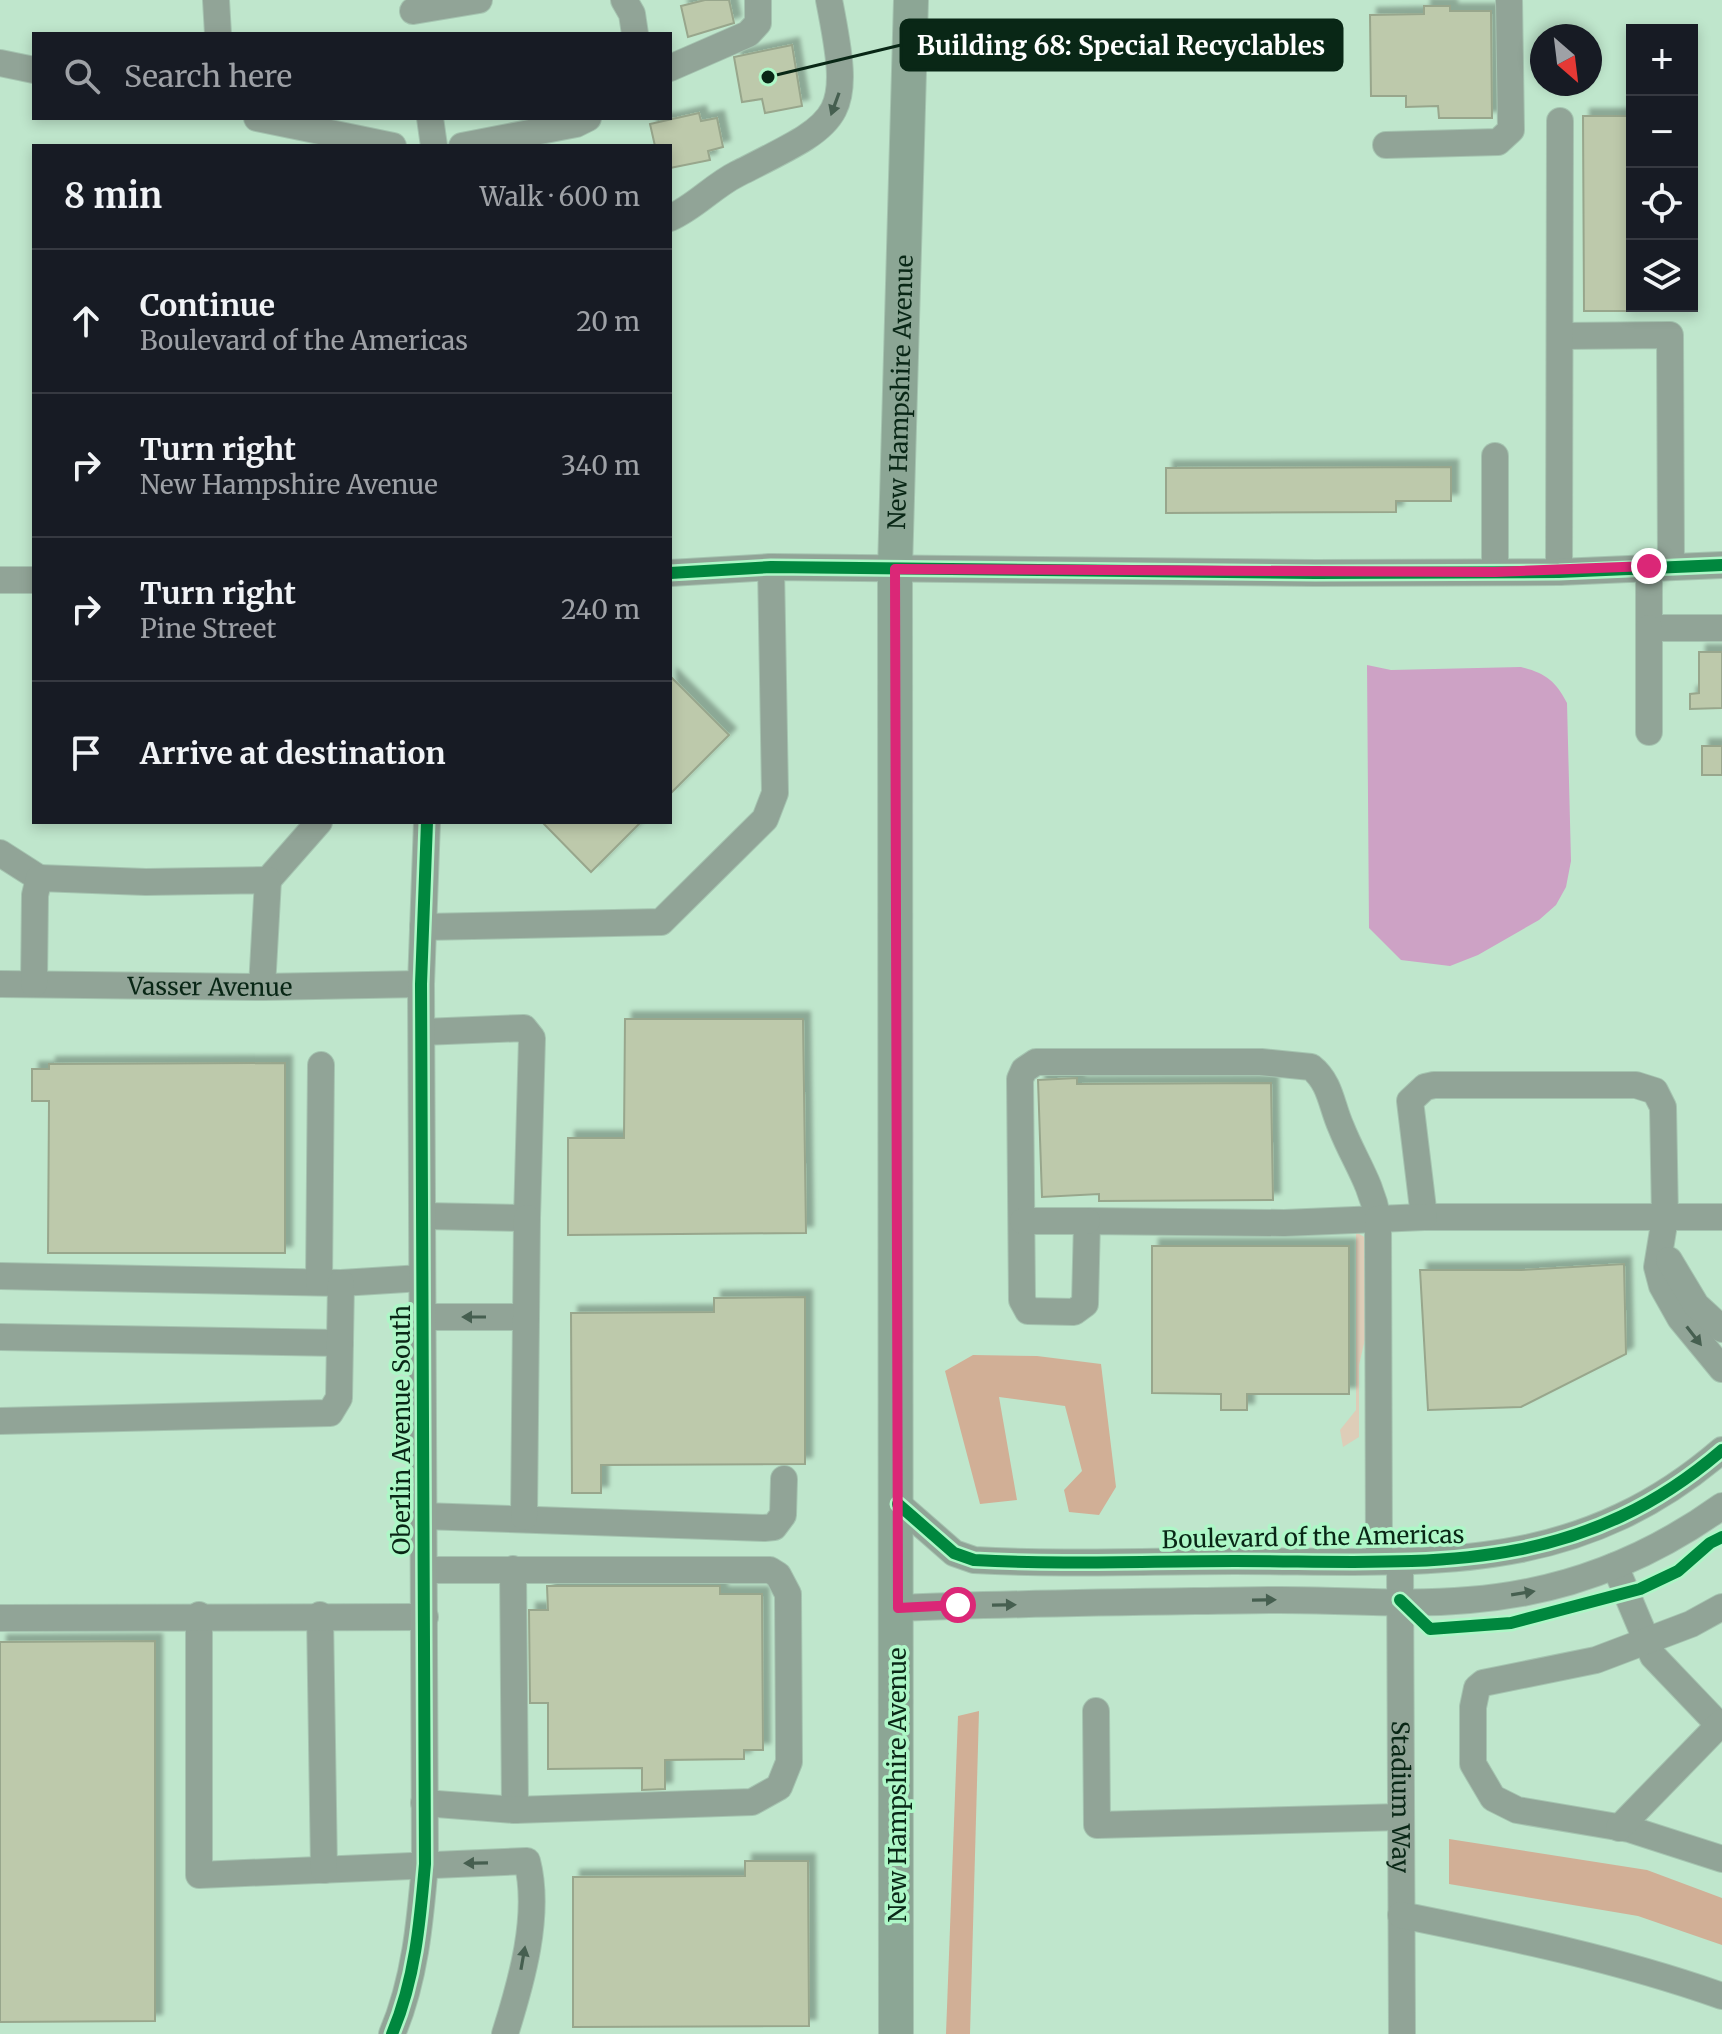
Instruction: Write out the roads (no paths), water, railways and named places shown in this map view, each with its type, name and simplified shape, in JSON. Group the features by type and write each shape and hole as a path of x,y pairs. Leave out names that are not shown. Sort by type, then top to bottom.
{"main road":[{"name":"New Hampshire Avenue","path":"896,2034 895,569 911,0"}],"street":[{"path":"216,0 218,32"},
{"path":"414,15 479,0"},
{"path":"624,0 632,14 635,32"},
{"path":"672,67 748,34 758,23 758,0"},
{"path":"672,217 733,176 824,125 837,108 841,82 829,0"},
{"path":"1386,145 1498,142 1511,130 1509,0"},
{"path":"0,63 32,70"},
{"path":"267,120 383,144"},
{"path":"430,120 434,144"},
{"path":"472,144 584,120"},
{"path":"1559,572 1560,121"},
{"path":"1560,336 1670,335 1660,566 1649,628 1649,732"},
{"path":"1495,456 1495,572"},
{"path":"672,573 771,567 1559,572 1722,565"},
{"path":"423,927 661,922 765,819 775,793 771,567"},
{"path":"0,580 32,580"},
{"path":"1649,628 1722,628"},
{"path":"262,987 268,880 317,824"},
{"name":"Oberlin Avenue South","path":"392,2034 409,1985 419,1933 425,1864 421,984 427,824"},
{"path":"0,853 39,878 146,882 268,880"},
{"path":"34,984 35,895 39,878"},
{"name":"Vasser Avenue","path":"0,984 262,987 421,984"},
{"path":"422,1032 524,1028 532,1038 524,1517"},
{"name":"Stadium Way","path":"1023,1221 1020,1079 1024,1070 1036,1062 1261,1062 1311,1067 1325,1082 1340,1127 1372,1188 1378,1219 1389,1561 1400,1600 1402,2034"},
{"path":"0,1421 330,1413 339,1398 340,1343 330,1282 321,1065"},
{"path":"1424,1217 1408,1112 1410,1101 1425,1087 1636,1085 1655,1091 1663,1107 1665,1218 1663,1248 1657,1267 1671,1304 1722,1369"},
{"path":"424,1216 527,1218"},
{"path":"1087,1221 1085,1304 1074,1312 1034,1313 1025,1309 1022,1300 1023,1221 1087,1221 1284,1223 1424,1217 1722,1217"},
{"path":"1663,1248 1681,1285 1696,1305 1720,1321"},
{"path":"0,1276 330,1282 422,1278"},
{"path":"421,1317 526,1317"},
{"path":"0,1337 340,1343"},
{"name":"Boulevard of the Americas","path":"898,1504 954,1553 974,1560 1450,1561 1529,1550 1613,1523 1689,1478 1722,1450"},
{"path":"423,1516 774,1527 783,1515 784,1479"},
{"path":"898,1608 1467,1601 1532,1592 1591,1578 1688,1530 1722,1506"},
{"path":"1615,1566 1647,1642 1663,1667 1721,1724 1619,1828"},
{"path":"424,1570 758,1568 778,1575 788,1594 789,1732 786,1775 768,1796 752,1802 515,1810 424,1803"},
{"path":"513,1569 515,1810"},
{"path":"1722,1607 1647,1642 1564,1669 1490,1680 1477,1688 1473,1707 1473,1764 1493,1798 1517,1810 1619,1828 1722,1859"},
{"path":"0,1618 199,1615 425,1617"},
{"path":"199,1615 199,1875 527,1861 532,1880 527,1938 517,1997 505,2034"},
{"path":"320,1615 324,1870"},
{"path":"1096,1711 1097,1825 1401,1817"},
{"path":"1401,1915 1647,1969 1722,1996"}],"place":[{"name":"Building 68: Special Recyclables","path":"768,77"}]}
